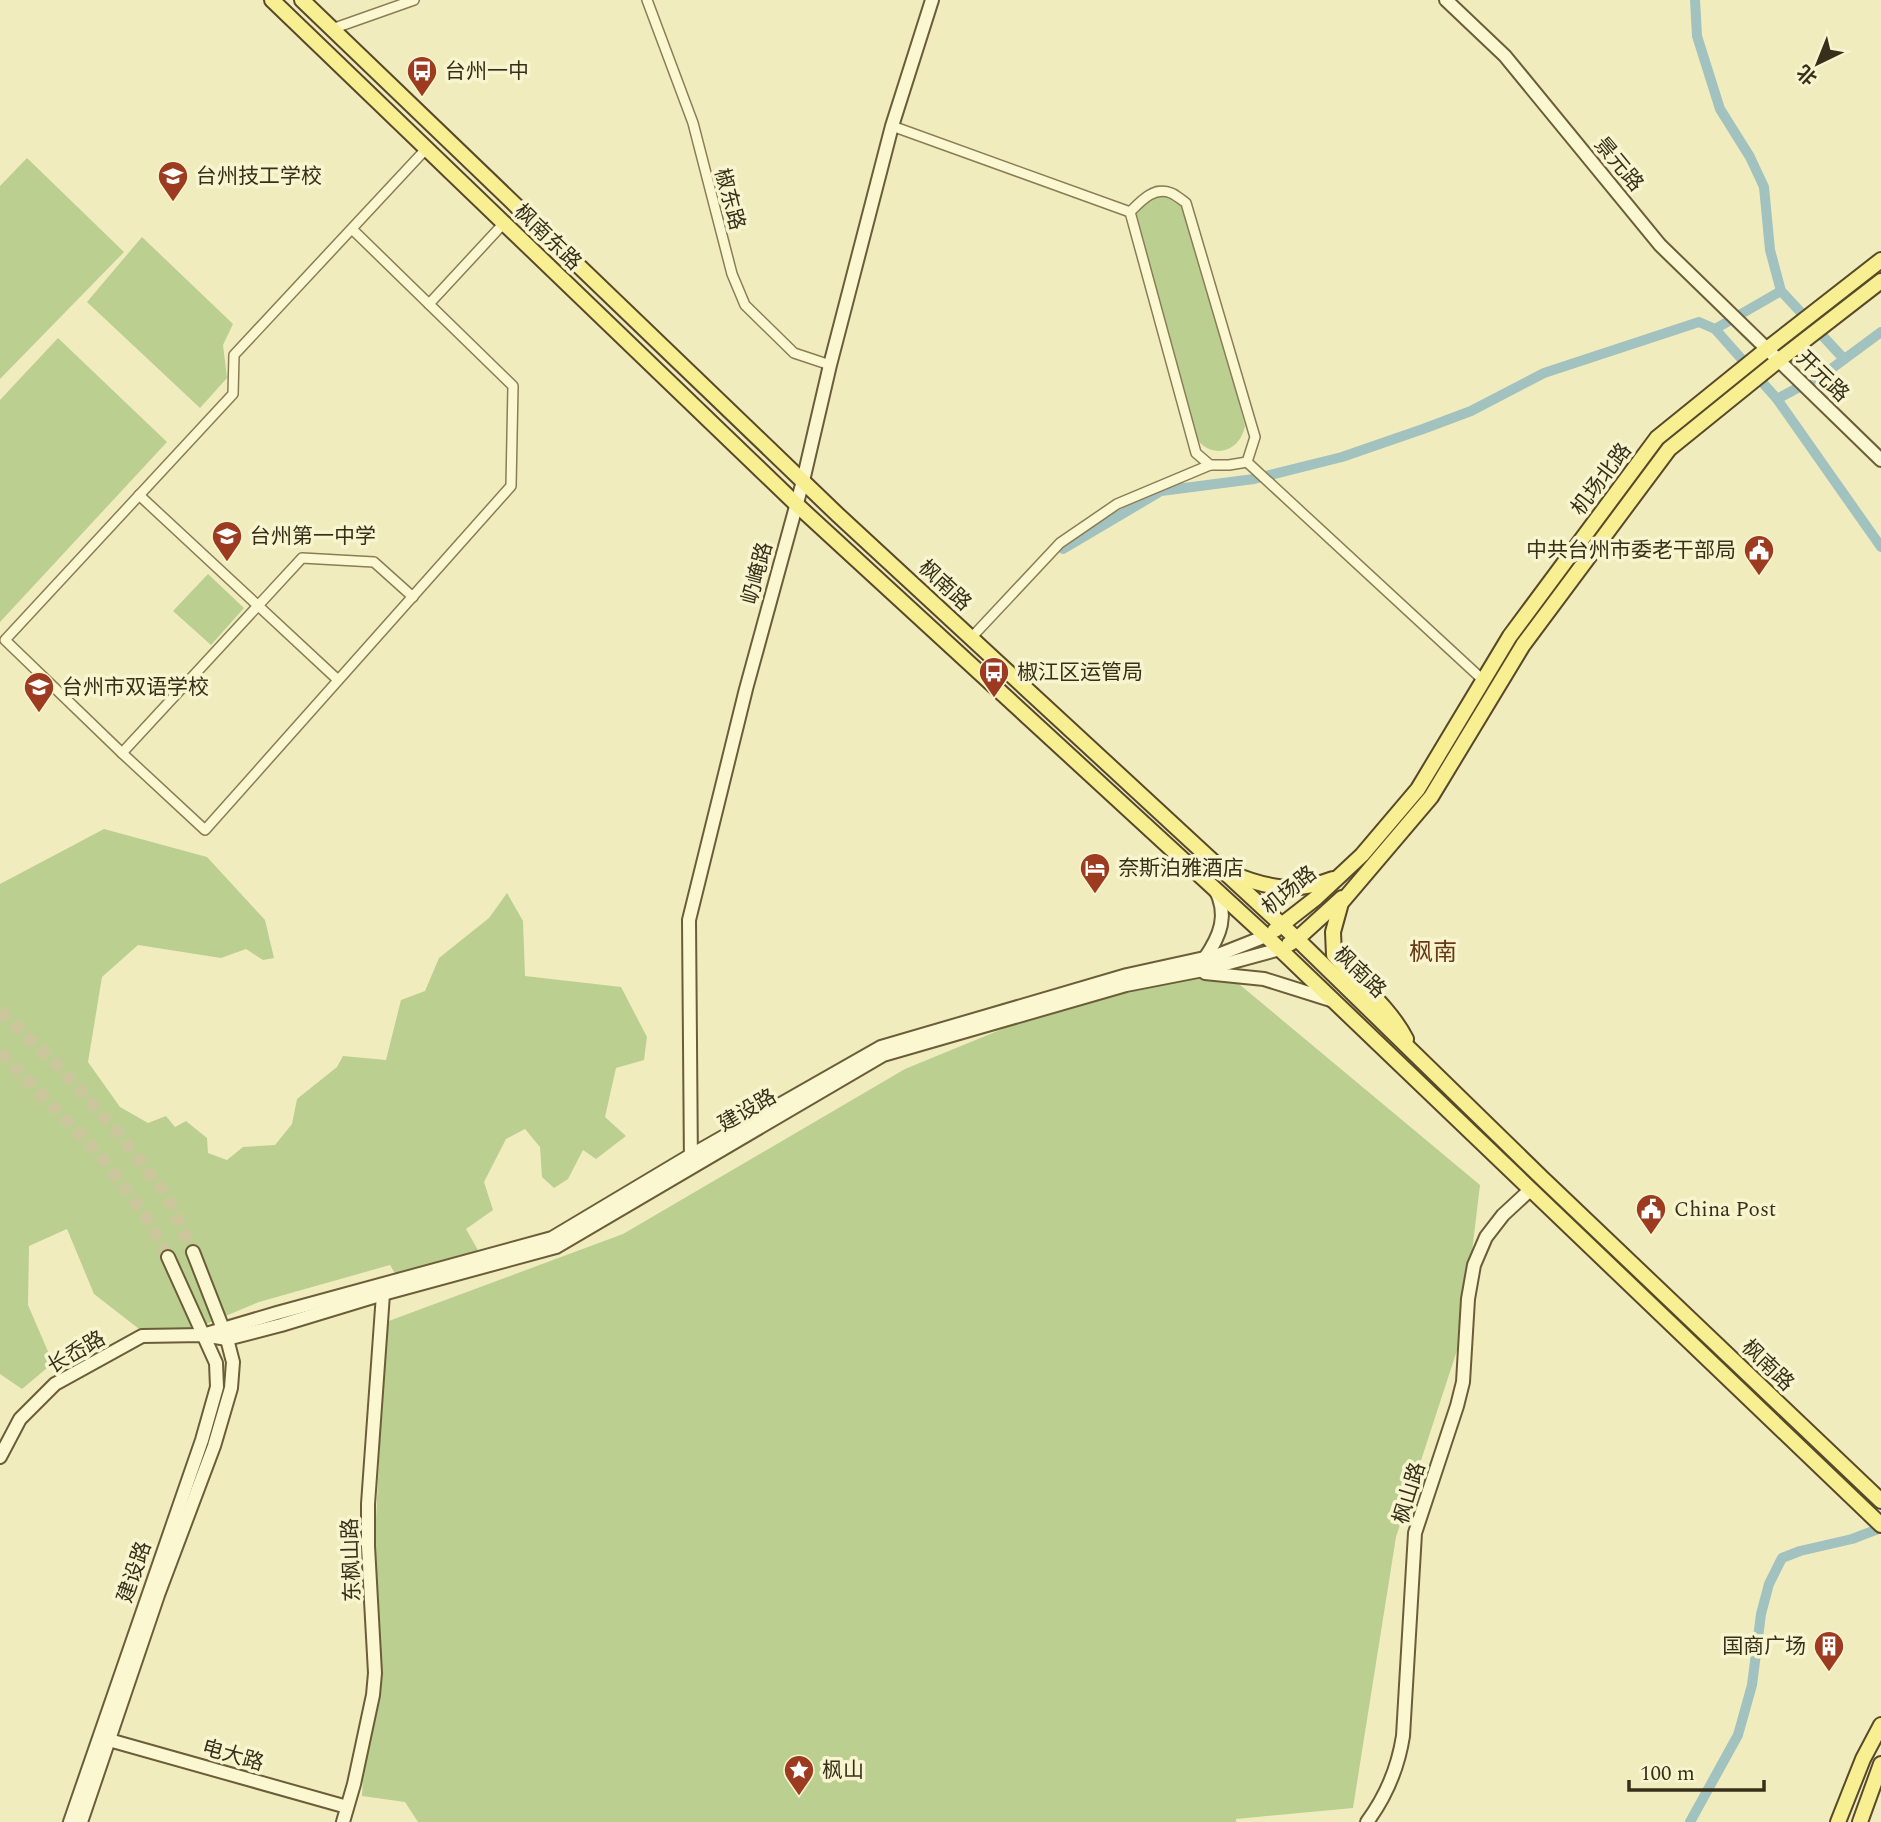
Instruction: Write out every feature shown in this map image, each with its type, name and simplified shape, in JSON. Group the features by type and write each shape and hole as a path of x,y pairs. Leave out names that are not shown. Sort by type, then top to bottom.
{"main road":[{"name":"枫南东路","path":"272,0 796,504"},
{"name":"枫南路","path":"302,0 803,481 1297,939 1413,1054 1881,1502"},
{"name":"屷崦路","path":"691,1161 689,920 892,126 932,0"},
{"name":"景元路","path":"1446,0 1505,56 1660,245 1767,349"},
{"name":"机场北路","path":"1338,877 1362,855 1418,789 1510,636 1657,438 1881,260"},
{"name":"机场北路","path":"1356,885 1431,797 1523,645 1669,449 1784,365 1881,281"},
{"name":"开元路","path":"1767,349 1881,460"},
{"name":"枫南路","path":"796,504 1280,949 1881,1525"},
{"path":"1220,869 1258,884 1278,888 1307,887 1338,877"},
{"name":"机场路","path":"1266,936 1338,877"},
{"name":"机场路","path":"1297,939 1356,885"},
{"path":"1356,885 1341,903 1337,913 1334,956 1385,1009 1401,1030 1413,1054"},
{"path":"1205,958 1219,935 1222,924 1223,914 1215,889"},
{"name":"建设路","path":"203,1335 281,1325 556,1247 691,1161 881,1047 1127,975 1218,955 1266,936"},
{"name":"建设路","path":"225,1333 552,1238 883,1055 1126,985 1194,972 1280,949 1297,939"},
{"path":"1194,972 1264,979 1334,1001"},
{"name":"枫山路","path":"1367,1822 1390,1787 1400,1757 1415,1533 1463,1382 1468,1299 1474,1265 1494,1226 1530,1190"},
{"name":"建设路","path":"81,1822 158,1595 214,1446 231,1388 233,1362 225,1333 193,1252"},
{"name":"建设路","path":"70,1822 202,1440 217,1387 216,1363 168,1257"},
{"name":"东枫山路","path":"343,1822 354,1784 373,1695 375,1673 368,1504 383,1294"},
{"name":"长岙路","path":"0,1457 20,1419 55,1384 142,1336 203,1335"},
{"path":"1838,1822 1863,1759 1881,1725"},
{"name":"电大路","path":"109,1740 347,1807"},
{"path":"1860,1822 1881,1764"}],"street":[{"path":"332,29 414,0"},
{"name":"椒东路","path":"648,0 693,123 732,274 745,305 794,353 830,365"},
{"path":"892,126 1130,212"},
{"path":"352,229 513,386 511,486 205,830 5,640 233,394 234,355 426,149"},
{"path":"1130,212 1145,197 1158,191 1172,193 1186,203 1255,437 1247,462"},
{"path":"1130,212 1196,453 1210,466"},
{"path":"429,304 504,223"},
{"path":"971,638 1060,543 1117,504 1210,466 1247,462"},
{"path":"1247,462 1483,680"},
{"path":"139,495 338,680"},
{"path":"122,753 302,558 374,562 413,597"}],"green space":[{"path":"27,158 124,252 0,379 0,186"},
{"path":"1156,185 1178,189 1185,198 1245,426 1236,444 1221,451 1205,447 1193,432 1136,212 1142,195"},
{"path":"142,237 233,324 223,345 227,378 200,408 87,302"},
{"path":"58,338 167,442 0,622 0,400"},
{"path":"208,574 244,608 211,645 173,611"},
{"path":"104,829 207,857 265,920 274,958 263,960 246,949 221,958 138,945 102,977 88,1062 120,1107 148,1123 166,1116 175,1127 186,1121 207,1138 208,1153 227,1160 243,1147 275,1145 292,1124 297,1099 337,1067 343,1056 386,1060 401,1000 425,991 439,958 489,918 507,893 523,921 525,976 621,987 647,1037 644,1060 616,1068 605,1117 626,1136 596,1159 583,1150 568,1179 554,1188 542,1177 540,1147 525,1129 506,1139 484,1182 493,1210 466,1229 479,1252 396,1275 390,1265 259,1302 199,1327 143,1332 94,1294 67,1229 29,1246 28,1305 53,1363 22,1389 0,1374 0,884"},
{"path":"1227,974 1480,1185 1462,1335 1396,1537 1353,1808 1236,1819 1236,1822 418,1822 405,1802 362,1796 386,1322 623,1234 905,1069 1090,993"}],"waterway":[{"path":"1695,0 1697,36 1720,109 1750,157 1764,187 1770,250 1781,291 1844,359"},
{"path":"1715,329 1781,291"},
{"path":"1063,549 1161,491 1254,479 1342,457 1471,411 1544,373 1699,322 1715,329 1777,399 1827,372 1881,332"},
{"path":"1777,399 1881,547"},
{"path":"1690,1822 1738,1735 1752,1685 1761,1614 1769,1584 1782,1558 1852,1539 1881,1528"}],"tunnel":[{"path":"0,1011 58,1066 120,1135 168,1198 193,1252"},
{"path":"0,1052 100,1155 148,1219 168,1257"}],"place":[{"name":"台州一中","path":"422,98"},
{"name":"台州技工学校","path":"173,203"},
{"name":"台州第一中学","path":"227,563"},
{"name":"中共台州市委老干部局","path":"1759,577"},
{"name":"椒江区运管局","path":"994,699"},
{"name":"台州市双语学校","path":"39,714"},
{"name":"奈斯泊雅酒店","path":"1095,895"},
{"name":"China Post","path":"1651,1236"},
{"name":"国商广场","path":"1829,1673"},
{"name":"枫山","path":"799,1797"}],"district":[{"name":"枫南","path":"1433,952"}]}
